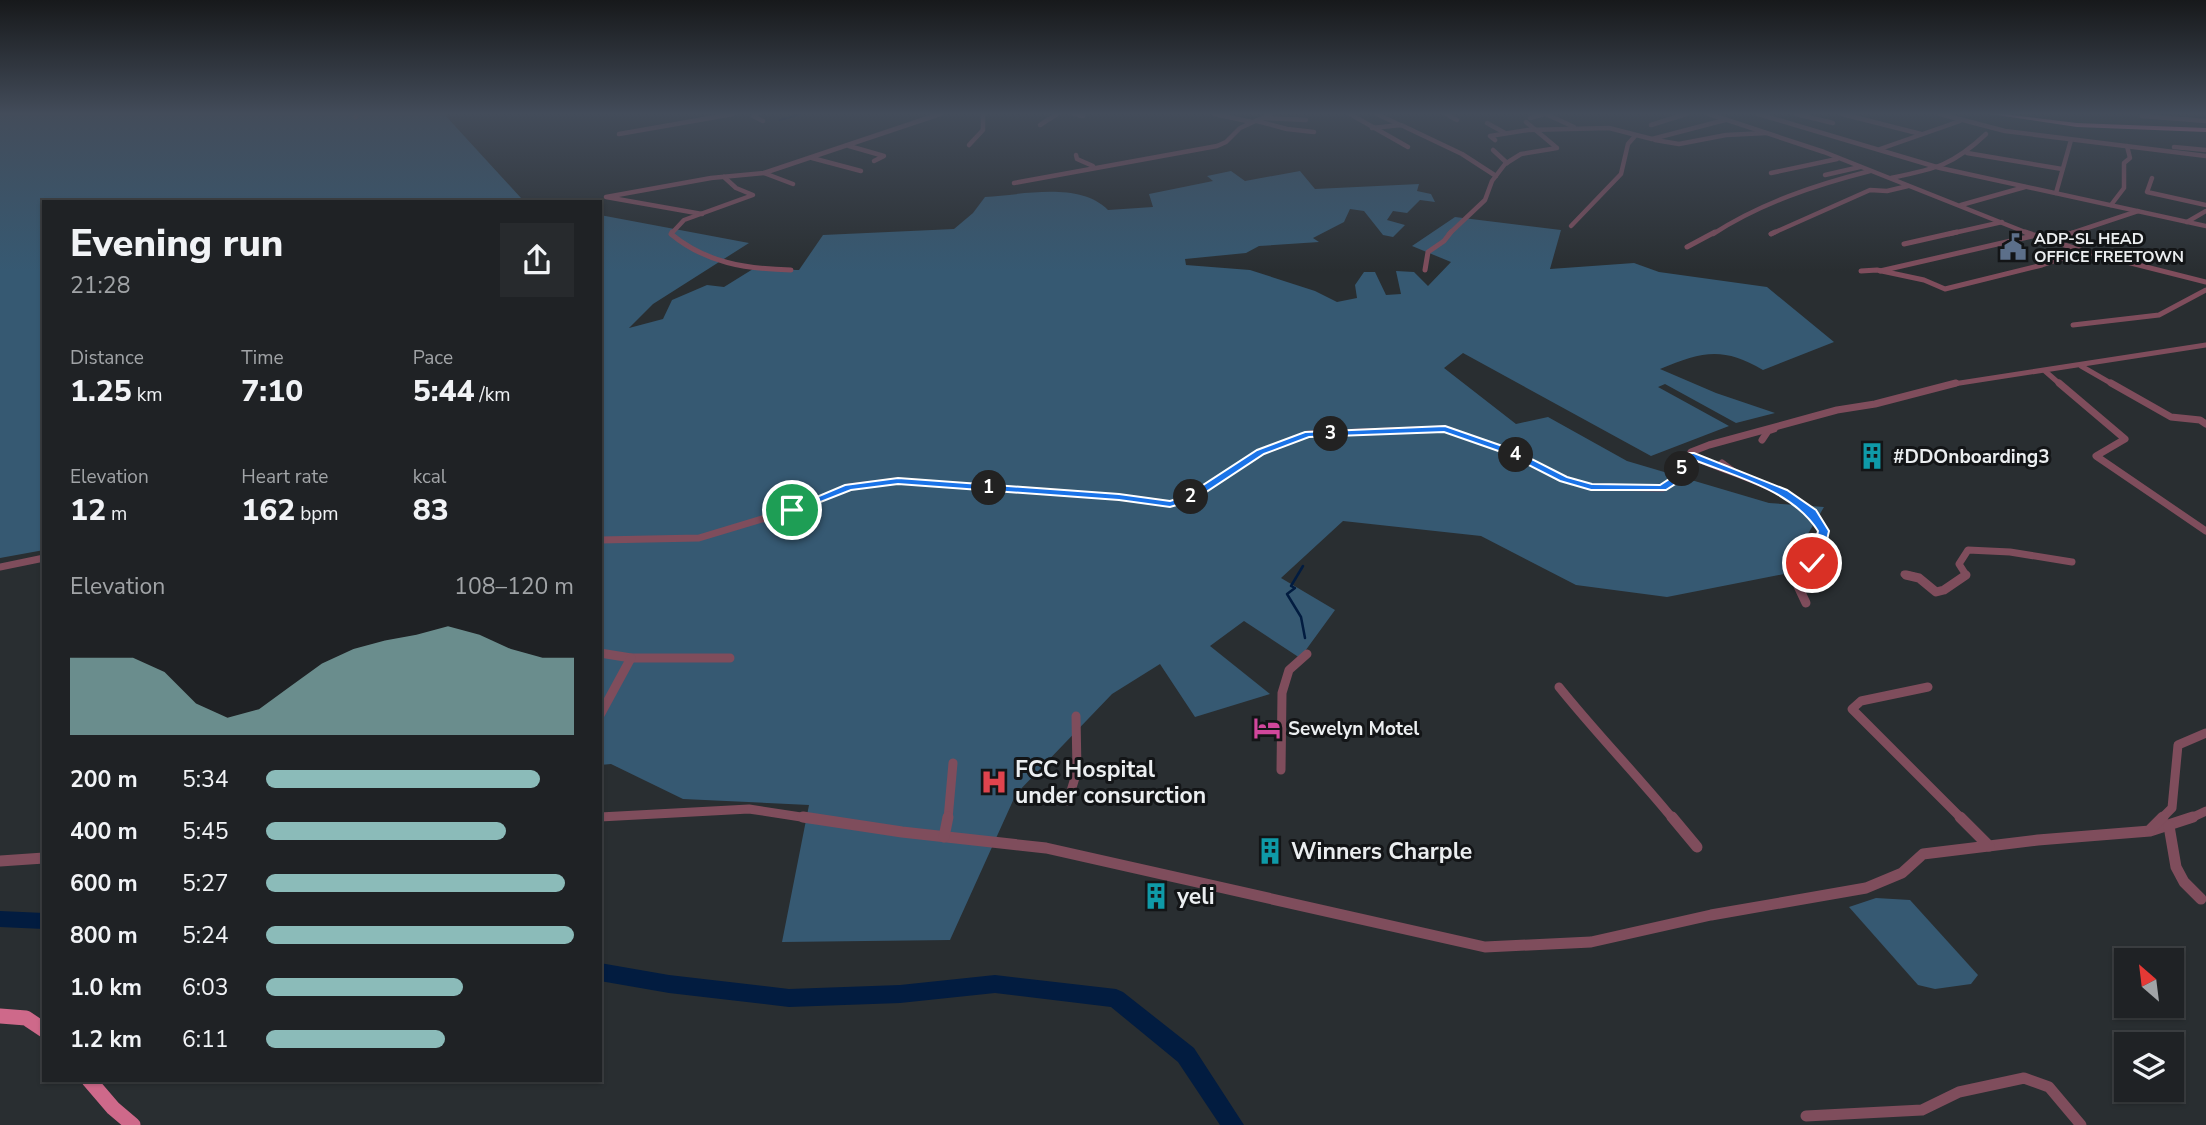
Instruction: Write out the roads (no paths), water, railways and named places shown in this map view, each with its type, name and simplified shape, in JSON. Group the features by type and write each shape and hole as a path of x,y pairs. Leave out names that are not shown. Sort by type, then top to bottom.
{"main road":[{"path":"0,1016 26,1018 42,1029"},
{"path":"91,1082 113,1108 133,1125"}],"street":[{"path":"702,214 606,197 764,173 785,166"},
{"path":"844,166 861,171"},
{"path":"1014,183 1101,166"},
{"path":"1480,166 1496,176"},
{"path":"1426,270 1428,252 1444,241 1457,224 1486,200 1496,176 1504,166"},
{"path":"1571,226 1621,174 1623,166"},
{"path":"1771,173 1802,166"},
{"path":"1935,166 2206,226"},
{"path":"1890,178 1943,166"},
{"path":"2047,166 2062,169 2056,193"},
{"path":"2111,205 2124,188 2124,166"},
{"path":"1825,175 1860,167 2084,251 2206,282"},
{"path":"1687,247 1703,241 1756,209 1871,171"},
{"path":"764,173 793,184"},
{"path":"724,177 736,188 753,195 679,223 671,234 701,256 732,267 791,270"},
{"path":"2152,178 2147,192 2149,193 2206,205"},
{"path":"1771,234 1870,190 1886,191 1910,186"},
{"path":"1959,205 2025,187"},
{"path":"2048,238 2078,232 2140,211"},
{"path":"2187,222 2206,211"},
{"path":"1905,244 2003,222"},
{"path":"1877,271 2038,235"},
{"path":"1861,271 1877,271 1924,280 1945,289 2042,265 2084,251"},
{"path":"2073,325 2159,315 2206,290"},
{"path":"602,540 699,538 792,510 849,487 898,481 1119,497 1170,504 1190,498 1261,452 1308,434 1445,429 1511,452 1564,479 1591,487 1662,488 1680,477 1683,465 1690,455 1709,445 1738,439 1774,425 1875,404 1951,384 2206,345"},
{"path":"2081,366 2171,417 2200,420 2206,424"},
{"path":"2045,371 2125,439 2106,447 2096,456 2206,531"},
{"path":"1762,440 1768,431 1775,428 1774,425"},
{"path":"1690,455 1792,497 1812,512 1824,531 1819,553 1798,586 1806,603"},
{"path":"1722,463 1736,474"},
{"path":"1904,574 1919,578 1936,592 1966,576 1959,564 1968,550 2010,552 2072,562"},
{"path":"0,567 42,558"},
{"path":"602,653 631,658 730,658"},
{"path":"1281,770 1282,693 1289,670 1307,654"},
{"path":"602,711 631,658"},
{"path":"1559,687 1604,743 1637,776 1697,847"},
{"path":"1928,687 1861,701 1852,709 1989,846"},
{"path":"1068,801 1077,771 1076,716"},
{"path":"2150,831 2172,808 2178,746 2206,733"},
{"path":"944,837 953,763"},
{"path":"602,817 749,808 944,837 1046,848 1485,947 1591,943 1711,915 1866,888 1902,873 1923,854 2150,831 2206,811"},
{"path":"2169,826 2174,836 2174,860 2178,871 2201,899"},
{"path":"0,861 42,858"},
{"path":"1806,1116 1922,1110 1959,1092 2024,1078 2049,1087 2081,1125"}],"waterway":[{"path":"1303,566 1291,586 1295,588 1287,594 1301,617 1305,638"},
{"path":"0,919 42,921"},
{"path":"602,972 669,984 789,998 900,994 995,984 1116,998 1186,1055 1233,1125"}],"place":[{"name":"ADP-SL HEAD OFFICE FREETOWN","path":"2013,247"},
{"name":"#DDOnboarding3","path":"1872,456"},
{"name":"Sewelyn Motel","path":"1267,728"},
{"name":"FCC Hospital under consurction","path":"994,782"},
{"name":"Winners Charple","path":"1270,851"},
{"name":"yeli","path":"1156,896"}]}
